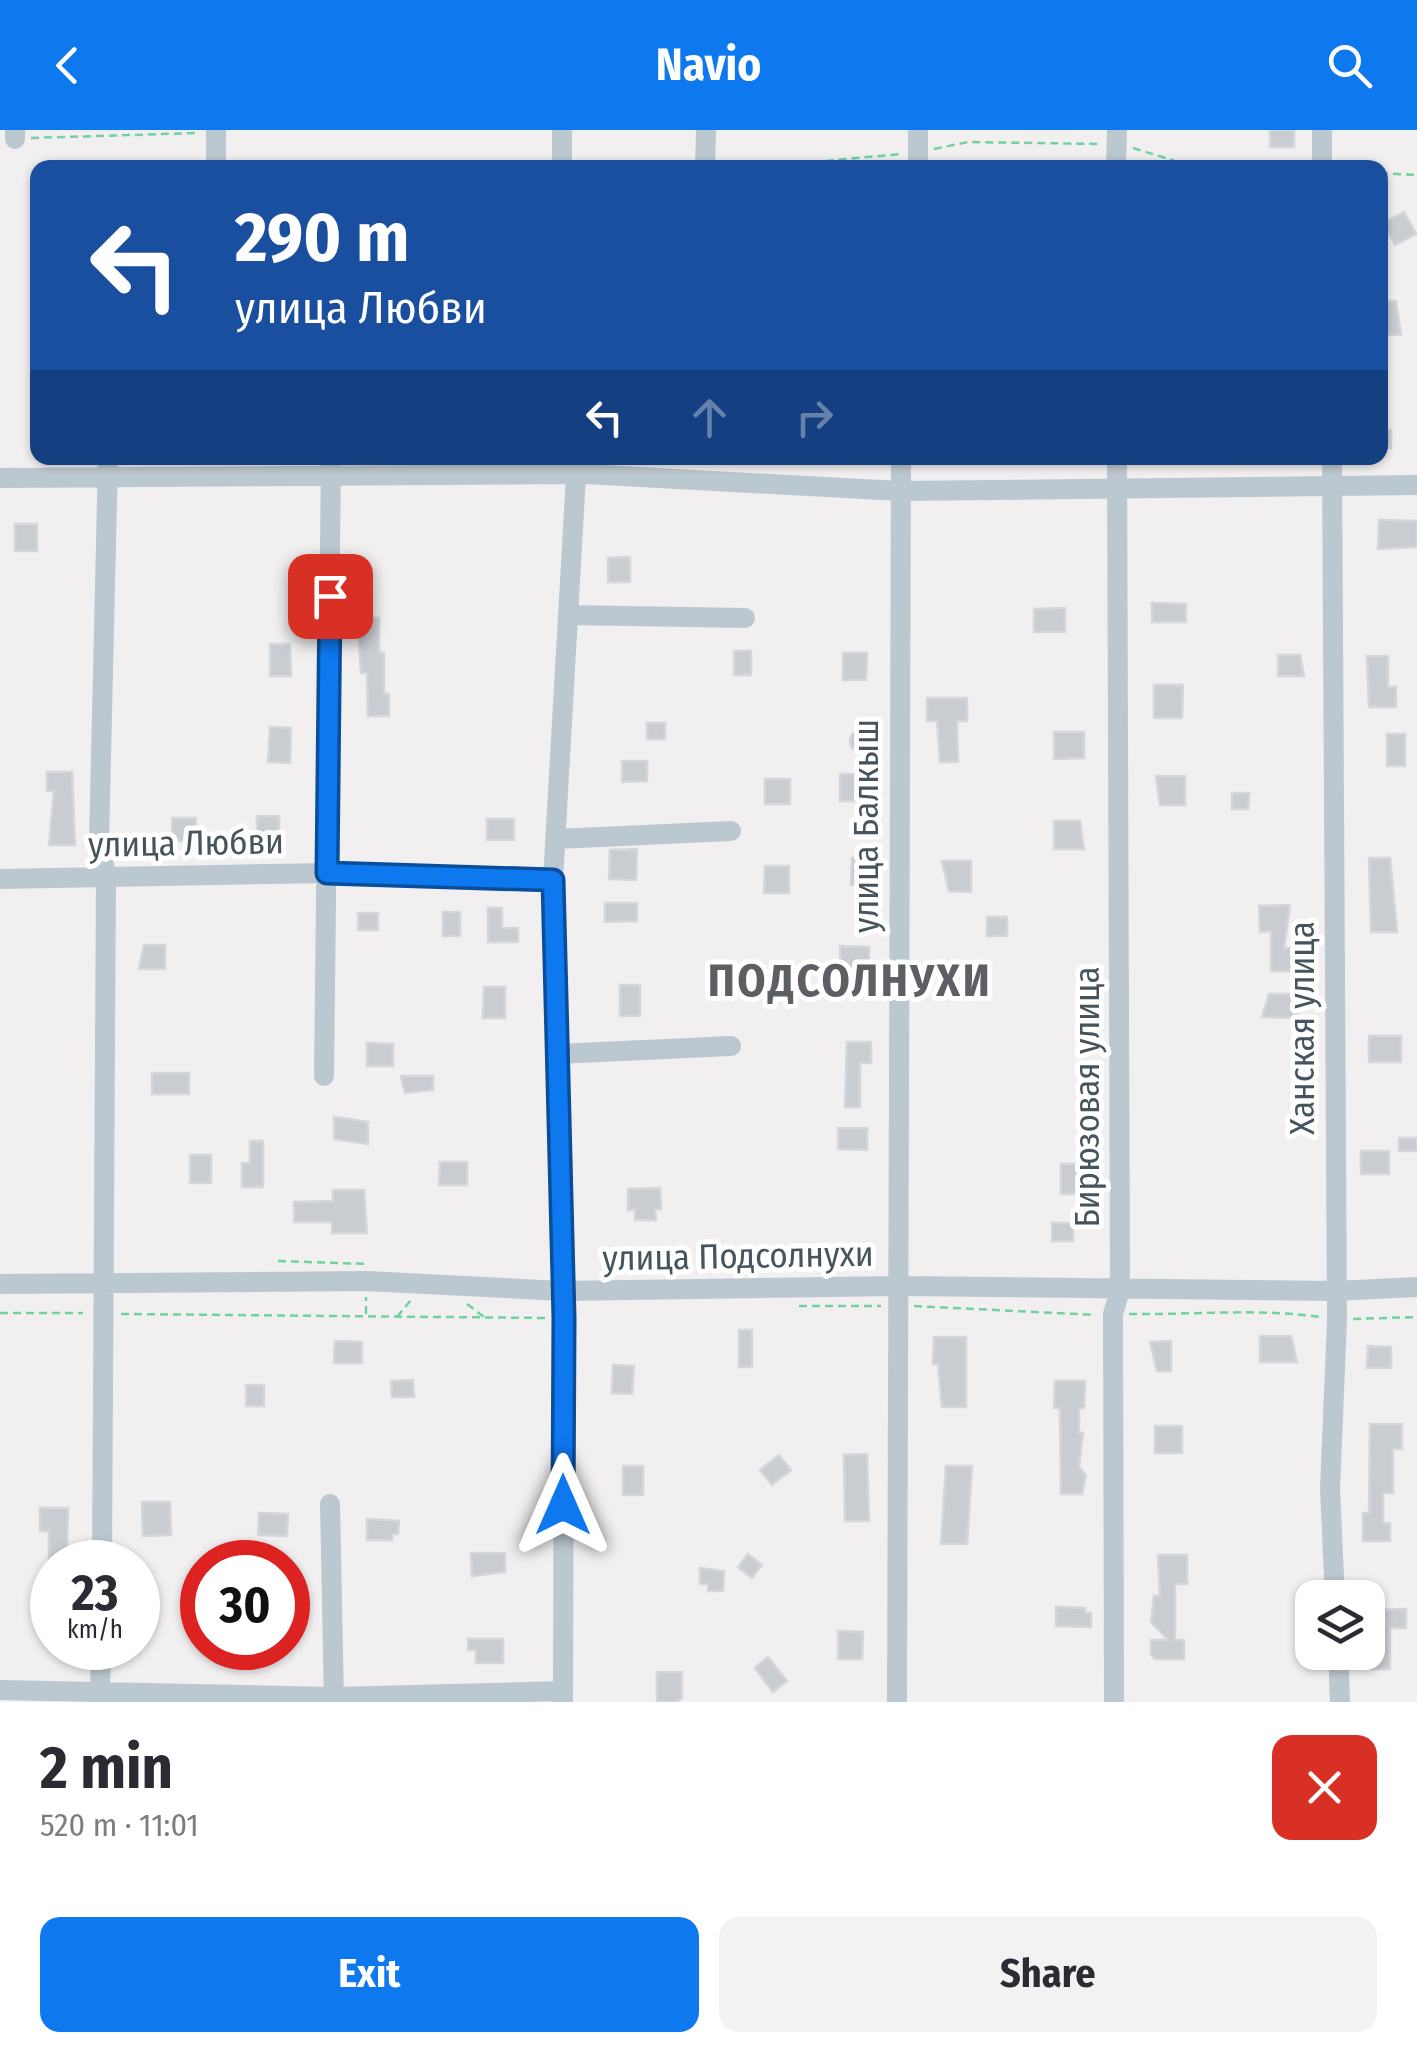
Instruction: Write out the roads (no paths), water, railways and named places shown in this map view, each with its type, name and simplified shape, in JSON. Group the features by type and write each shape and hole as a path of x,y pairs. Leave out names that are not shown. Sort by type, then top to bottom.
{"street":[{"path":"562,130 562,159"},
{"path":"705,160 706,130"},
{"path":"918,130 918,158"},
{"path":"1322,130 1322,160"},
{"path":"216,131 216,159"},
{"name":"улица Балкыш","path":"897,1702 900,465"},
{"name":"Бирюзовая улица","path":"1114,1702 1113,1314 1120,1290 1117,465"},
{"name":"Ханская улица","path":"1332,465 1336,1320 1330,1489 1334,1580"},
{"path":"324,1076 332,467"},
{"path":"0,1690 334,1700 562,1697 564,1318 553,880 577,467"},
{"path":"0,478 108,468 577,467 900,491 1417,485"},
{"path":"102,1540 106,875 98,842 108,468"},
{"path":"569,615 745,618"},
{"path":"556,839 731,831"},
{"name":"улица Любви","path":"0,879 327,873 553,880"},
{"path":"557,1054 732,1046"},
{"name":"улица Подсолнухи","path":"0,1284 367,1281 562,1291 898,1296 1417,1287"},
{"path":"330,1504 334,1700"},
{"path":"100,1670 100,1692"},
{"path":"1339,1670 1340,1702"}],"district":[{"name":"ПОДСОЛНУХИ","path":"850,980"}]}
